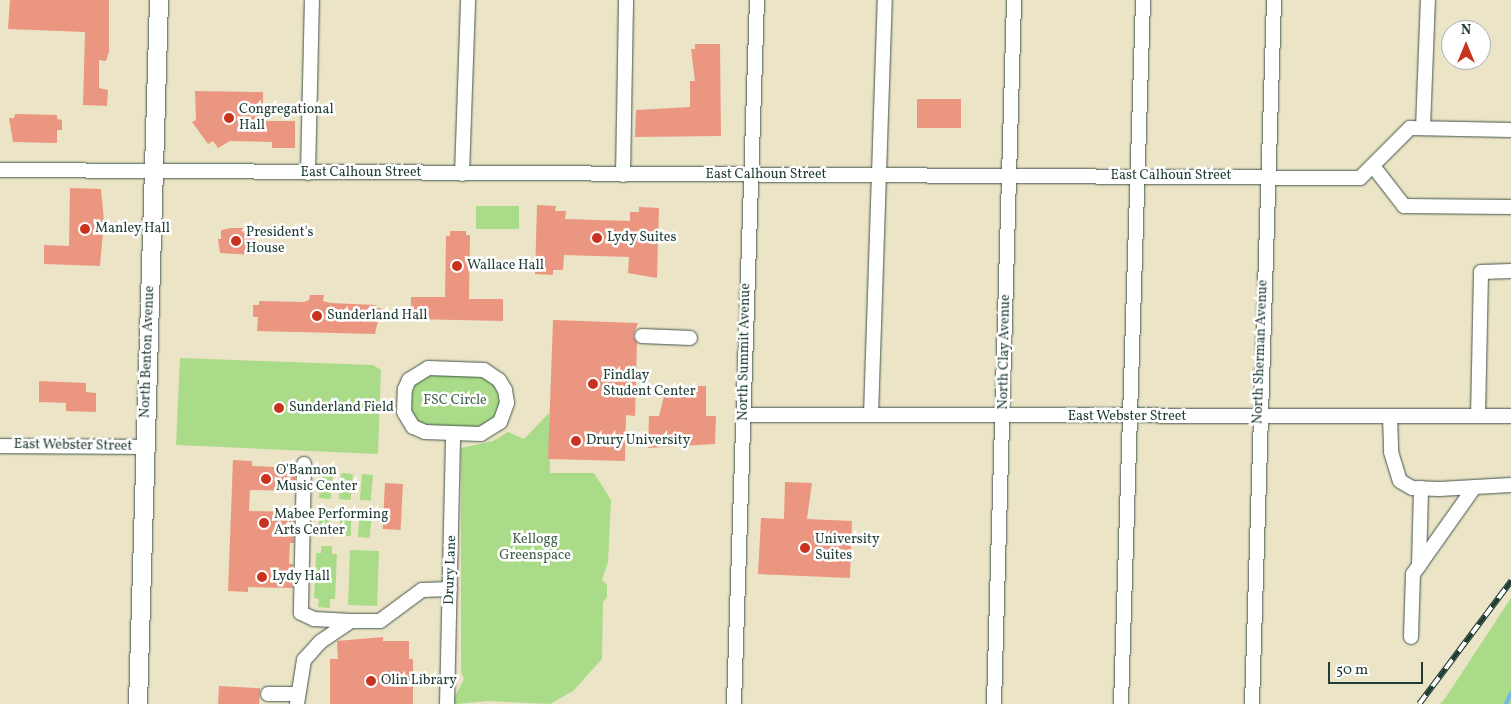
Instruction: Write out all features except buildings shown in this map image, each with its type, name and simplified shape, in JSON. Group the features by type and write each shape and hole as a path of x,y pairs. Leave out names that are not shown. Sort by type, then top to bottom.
{"main road":[{"name":"North Benton Avenue","path":"138,704 159,0"}],"street":[{"path":"308,173 312,0"},
{"path":"462,174 468,0"},
{"path":"623,174 626,0"},
{"name":"North Summit Avenue","path":"734,704 757,0"},
{"path":"871,414 885,0"},
{"name":"North Clay Avenue","path":"994,704 1014,0"},
{"path":"1121,704 1142,0"},
{"name":"North Sherman Avenue","path":"1252,704 1259,418 1274,0"},
{"path":"1423,128 1428,0"},
{"name":"East Calhoun Street","path":"0,170 1360,178 1410,128 1511,130"},
{"path":"1373,166 1404,206 1511,207"},
{"path":"1478,416 1481,272 1511,271"},
{"path":"642,336 690,338"},
{"path":"428,368 484,370 498,380 505,390 505,412 500,422 481,434 453,436 425,432 406,419 404,400 409,380 428,368"},
{"name":"East Webster Street","path":"743,415 871,414 1259,418 1511,416"},
{"path":"1390,417 1391,452 1400,481 1421,488 1474,488 1511,485"},
{"name":"Drury Lane","path":"447,704 453,436"},
{"name":"East Webster Street","path":"0,446 145,447"},
{"path":"304,464 301,613 314,619 380,620 422,590 450,589"},
{"path":"1419,566 1421,488"},
{"path":"1411,637 1413,574 1474,488"},
{"path":"268,694 298,699 302,670 311,651 351,621"}],"green space":[{"path":"476,206 519,206 519,229 476,229"},
{"name":"Sunderland Field","path":"180,358 373,365 381,370 378,454 176,445"},
{"name":"FSC Circle","path":"431,375 477,376 492,381 501,402 494,420 477,427 429,426 420,422 412,415 408,404 416,382"},
{"name":"Kellogg Greenspace","path":"549,413 550,473 594,473 611,500 608,562 602,580 607,585 607,597 603,602 602,659 573,691 550,704 488,701 456,704 453,701 464,679 461,671 461,448 493,441 508,432 524,439"},
{"path":"321,472 333,473 331,499 319,498"},
{"path":"341,473 353,474 351,500 339,499"},
{"path":"362,474 373,475 371,501 360,500"},
{"path":"319,510 331,510 331,535 319,535"},
{"path":"340,511 351,511 351,536 340,536"},
{"path":"360,511 372,512 370,538 358,537"},
{"path":"321,546 332,546 332,554 337,554 335,599 330,599 330,608 318,607 319,599 314,598 316,553 321,553"},
{"path":"350,550 379,551 377,606 348,605"},
{"path":"1511,598 1511,704 1440,704 1446,697"}],"waterway":[{"path":"1506,704 1511,693"}],"railway":[{"path":"1419,704 1511,581"}],"place":[{"name":"Congregational Hall","path":"229,118"},
{"name":"Manley Hall","path":"85,229"},
{"name":"Lydy Suites","path":"597,238"},
{"name":"President's House","path":"236,241"},
{"name":"Wallace Hall","path":"457,266"},
{"name":"Sunderland Hall","path":"317,316"},
{"name":"Findlay Student Center","path":"593,384"},
{"name":"Sunderland Field","path":"279,408"},
{"name":"Drury University","path":"576,441"},
{"name":"O'Bannon Music Center","path":"266,479"},
{"name":"Mabee Performing Arts Center","path":"264,523"},
{"name":"University Suites","path":"805,548"},
{"name":"Lydy Hall","path":"262,577"},
{"name":"Olin Library","path":"371,681"}]}
